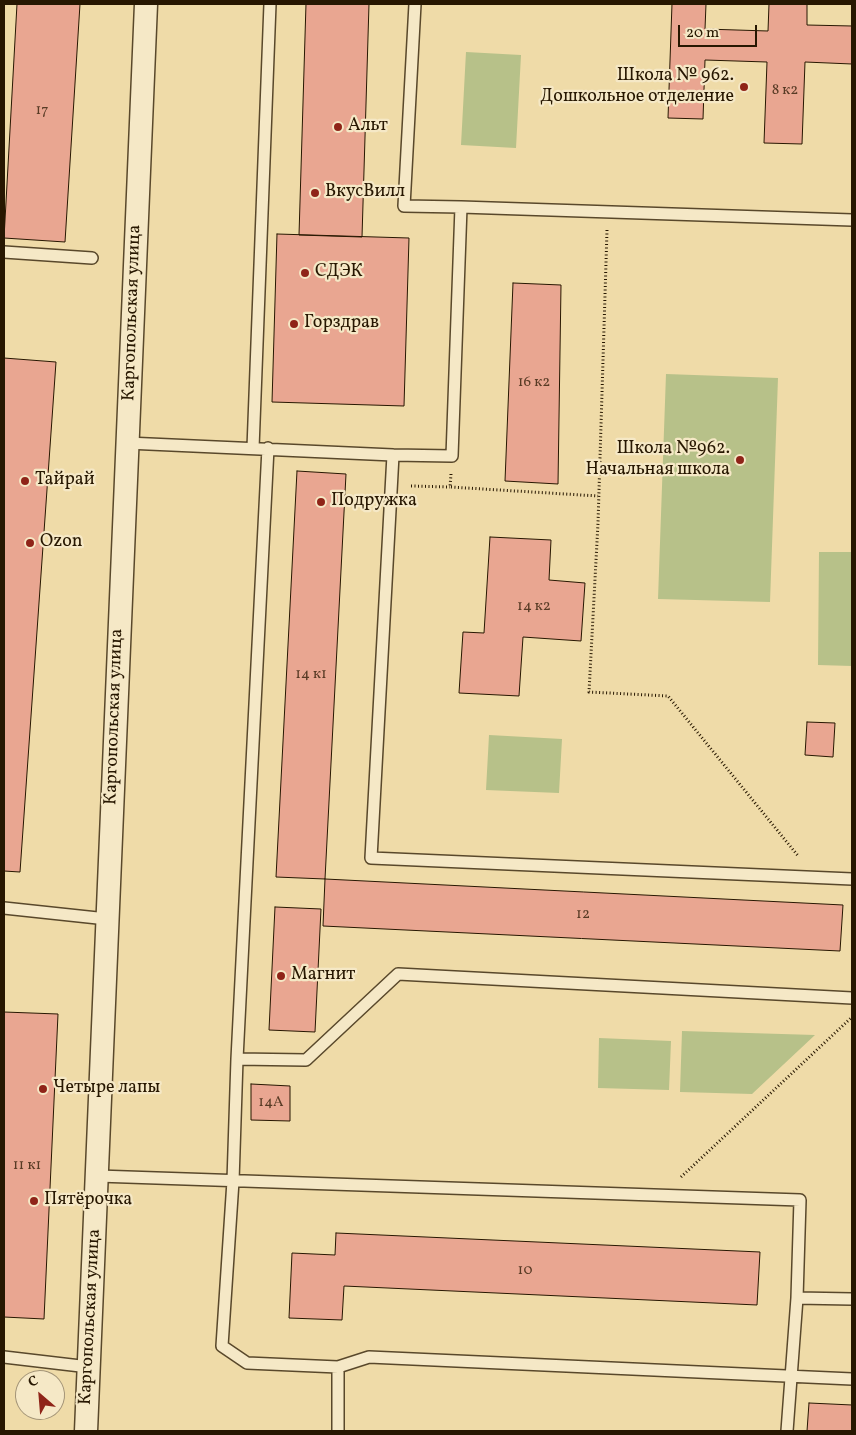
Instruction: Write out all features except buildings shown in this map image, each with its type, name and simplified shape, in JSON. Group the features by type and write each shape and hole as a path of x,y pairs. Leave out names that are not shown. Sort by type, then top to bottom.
{"street":[{"name":"Каргопольская улица","path":"86,1431 146,4"}],"lane":[{"path":"253,448 270,4"},
{"path":"415,4 404,206 852,220"},
{"path":"127,443 452,456 461,207"},
{"path":"4,252 92,258"},
{"path":"268,448 237,1059 233,1181 222,1346 247,1363 338,1367 369,1357 852,1378"},
{"path":"393,455 371,858 852,879"},
{"path":"4,908 107,919"},
{"path":"237,1059 306,1060 398,974 852,998"},
{"path":"98,1176 800,1200 797,1298 787,1431"},
{"path":"797,1298 852,1299"},
{"path":"4,1357 88,1367"},
{"path":"338,1367 338,1431"}],"path":[{"path":"608,212 589,692 668,696 815,877"},
{"path":"450,487 452,456"},
{"path":"391,485 598,496"},
{"path":"662,1195 852,1017"}],"green space":[{"path":"466,52 521,55 516,148 461,145"},
{"path":"666,374 778,378 770,602 658,599"},
{"path":"819,552 852,552 852,666 818,665"},
{"path":"489,735 562,739 559,793 486,790"},
{"path":"682,1031 815,1035 752,1094 680,1092"},
{"path":"599,1038 671,1041 669,1090 598,1088"}],"place":[{"name":"Школа № 962. Дошкольное отделение","path":"744,87"},
{"name":"Альт","path":"338,127"},
{"name":"ВкусВилл","path":"315,193"},
{"name":"СДЭК","path":"305,273"},
{"name":"Горздрав","path":"294,324"},
{"name":"Школа №962. Начальная школа","path":"740,460"},
{"name":"Тайрай","path":"25,481"},
{"name":"Подружка","path":"321,502"},
{"name":"Ozon","path":"30,543"},
{"name":"Магнит","path":"281,976"},
{"name":"Четыре лапы","path":"43,1089"},
{"name":"Пятёрочка","path":"34,1201"}]}
